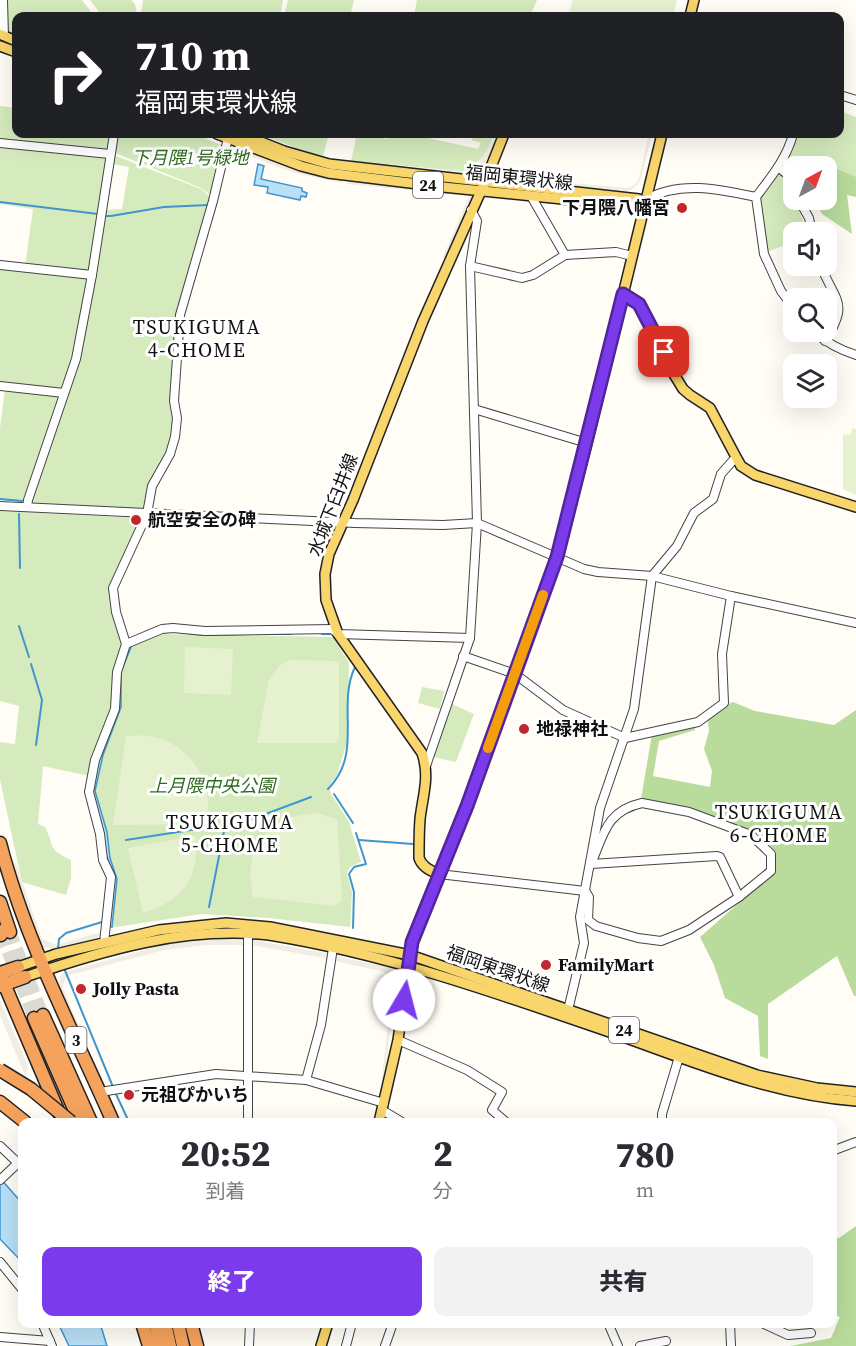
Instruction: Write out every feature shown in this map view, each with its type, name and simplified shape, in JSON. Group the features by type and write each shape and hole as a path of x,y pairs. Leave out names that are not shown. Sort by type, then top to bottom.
{"highway":[{"name":"3","path":"0,843 40,958 111,1118"},
{"path":"0,902 4,932"},
{"path":"22,972 1,979 61,1118"},
{"path":"78,1118 39,1016 89,1118"},
{"path":"87,1064 94,1095 104,1118"},
{"path":"0,1070 31,1089 66,1118"},
{"path":"0,1102 20,1118"},
{"path":"142,1328 144,1346"},
{"path":"143,1328 149,1346"},
{"path":"156,1328 160,1346"},
{"path":"166,1328 170,1346"},
{"path":"179,1328 183,1346"},
{"path":"192,1328 196,1346"}],"main road":[{"name":"福岡東環状線","path":"228,138 301,166 328,173 621,205 645,200"},
{"name":"24","path":"251,138 284,151 329,164 645,200"},
{"name":"水城下臼井線","path":"439,874 430,871 419,858 426,766 415,741 338,634 326,600 324,585 329,554 423,321 502,138"},
{"path":"380,1118 398,1040 412,942 467,806 557,557 661,138"},
{"path":"623,294 639,304 677,380 690,395 710,408 741,466 755,475 856,507"},
{"name":"福岡東環状線","path":"22,972 40,958 159,930 226,923 270,927 409,960 568,1010 757,1075 818,1088 856,1092"},
{"name":"福岡東環状線","path":"22,972 45,970 161,938 204,933 248,933 288,938 409,960 679,1057 775,1088 856,1101"},
{"path":"321,1346 326,1328"}],"street":[{"path":"2,35 3,0"},
{"path":"27,507 27,500 76,359 92,275 113,138"},
{"path":"104,943 111,878 103,860 100,834 89,792 95,760 115,709 117,672 126,644 116,612 113,588 147,514 152,486 170,454 175,437 177,418 174,401 180,315 213,201 228,138"},
{"path":"783,294 764,254 756,197 778,167 792,138"},
{"path":"0,143 110,153"},
{"path":"778,167 783,171"},
{"name":"福岡東環状線","path":"645,200 658,192 704,187 756,197"},
{"path":"531,196 565,255"},
{"path":"426,766 470,638 477,523 470,266 477,220 471,210"},
{"path":"470,266 522,278 533,275 565,255 616,252 632,256"},
{"path":"0,265 92,275"},
{"path":"837,300 839,309 837,322"},
{"path":"827,342 842,351 856,355"},
{"path":"0,386 64,393"},
{"path":"474,409 587,443"},
{"path":"568,1010 584,944 580,917 600,808 634,710 652,576 677,546 694,513 713,499 721,474 736,457"},
{"path":"0,506 343,522 434,525 477,523 584,569 652,576 731,596 856,622"},
{"path":"464,656 515,674 564,710 625,738 698,722 722,705 722,654 731,596"},
{"path":"126,644 162,629 172,628 205,631 332,630 338,634 470,638"},
{"path":"439,874 585,891 589,897 588,920 596,926 638,938 661,941 689,930 739,897 771,871 771,854 751,835 689,812 642,803 628,806 611,819 591,864"},
{"path":"591,864 717,855 739,897"},
{"path":"248,933 248,1118"},
{"path":"306,1080 321,1025 333,948"},
{"path":"398,1040 467,1070 502,1092 492,1110 501,1118"},
{"path":"662,1118 679,1057"},
{"path":"100,1092 216,1074 306,1080 383,1106 397,1118"},
{"path":"837,1149 856,1142"},
{"path":"0,1146 18,1160"},
{"path":"0,1180 18,1164"},
{"path":"0,1262 18,1284"},
{"path":"0,1337 51,1343 44,1328"},
{"path":"249,1346 250,1328"},
{"path":"346,1346 351,1328"},
{"path":"386,1346 391,1328"},
{"path":"610,1328 618,1346"},
{"path":"730,1328 731,1346"},
{"path":"773,1328 788,1335 811,1333"},
{"path":"640,1346 666,1341"}],"green space":[{"path":"7,0 82,0 91,12 12,12 12,32 7,30"},
{"path":"90,0 131,0 135,4 136,12 99,12"},
{"path":"143,0 283,0 281,12 142,12"},
{"path":"288,0 354,0 351,12 285,12"},
{"path":"417,0 537,0 532,12 415,12"},
{"path":"573,0 677,0 674,12 569,11"},
{"path":"0,106 12,108 12,138 109,138 106,152 0,140"},
{"path":"844,112 856,117 856,186 837,180 837,156 789,156 793,151 797,138 844,138"},
{"name":"下月隈1号緑地","path":"115,138 204,138 224,146 213,193 209,194 201,188 113,152"},
{"path":"270,138 328,138 323,156"},
{"path":"356,138 428,138 478,149 481,143 471,140 473,138 493,138 484,156 473,165 472,172 351,161"},
{"path":"0,146 106,156 88,272 25,266 33,209 0,204"},
{"path":"113,155 201,189 212,199 182,299 174,437 146,509 32,504 31,501 79,359 106,210 122,209 129,167 112,164"},
{"path":"837,169 856,177 856,197 847,195 852,234 822,214 820,210 837,210"},
{"path":"778,170 783,174 783,210 799,210 803,222 783,222 783,246 767,252 758,198"},
{"path":"0,267 87,276 88,278 73,359 63,388 60,390 0,384"},
{"path":"5,389 58,394 59,397 22,502 0,500 0,428"},
{"path":"852,428 856,429 856,495 843,489 843,435 851,434"},
{"path":"0,511 140,518 133,541 110,588 113,613 123,644 114,667 112,706 100,735 89,776 43,766 38,824 45,827 55,850 71,860 71,879 66,895 22,882 0,780 0,742 15,744 19,706 0,701"},
{"name":"上月隈中央公園","path":"163,634 333,637 349,663 348,739 337,775 329,786 331,794 349,822 361,862 350,867 347,873 352,892 350,927 269,918 202,914 109,928 113,877 106,860 90,791 99,754 114,718 118,672 128,645"},
{"path":"185,647 233,649 231,695 184,693"},
{"path":"289,660 335,661 339,664 339,739 336,743 257,743 269,679 279,666"},
{"path":"422,687 444,691 440,709 418,703"},
{"path":"733,702 755,711 834,725 856,710 856,996 854,996 837,956 768,1004 768,1059 760,1056 758,1016 725,998 714,965 700,937 772,874 774,859 771,846 641,799 652,734 695,725 695,730 659,741 653,776 710,787 712,771 704,749 709,731 708,721 716,710"},
{"path":"450,703 474,714 456,762 433,757"},
{"path":"126,736 160,739 171,743 190,758 203,778 206,789 208,807 205,824 113,825"},
{"path":"316,813 337,819 342,900 336,906 253,897 251,863 255,849 262,838 271,828 283,821"},
{"path":"196,836 195,864 186,885 169,901 143,913 128,848"},
{"path":"856,1226 856,1346 790,1346 831,1338 837,1328 840,1317 837,1316 837,1237"}],"shaded area":[{"path":"493,138 499,138 483,175 480,177 352,163 351,161 472,172 473,165 484,156"},
{"path":"505,138 508,138 495,173 496,176 631,187 638,181 648,138 651,138 640,182 626,191 494,178 492,173"},
{"path":"233,144 341,179 343,183 298,174 275,166 229,147"},
{"path":"351,180 472,195 446,260 443,257 469,196 346,184"},
{"path":"16,863 42,939 57,945 101,932 100,936 58,950 43,947 19,896 12,864"},
{"path":"225,939 241,940 245,947 242,945 205,945 164,950 70,975 65,979 63,988 103,1085 58,988 61,975 64,972 163,945"},
{"path":"253,940 326,953 330,959 251,945 250,942"},
{"path":"338,957 390,967 397,977 382,1098 380,1097 393,979 385,972 336,961"},
{"path":"0,1000 28,1066 26,1078 0,1015"}],"water":[{"path":"258,164 264,166 261,179 302,188 302,191 307,193 306,197 301,196 300,200 267,193 268,187 254,185"},
{"path":"129,646 131,647 121,672 121,707 103,755 95,791 117,879 112,927 109,926 113,874 105,851 104,833 92,792 106,738 118,671"},
{"path":"0,1178 18,1198 18,1258 0,1239"},
{"path":"60,1328 102,1328 107,1346 69,1346"}],"waterway":[{"path":"0,202 98,214"},
{"path":"104,216 164,207 208,205"},
{"path":"0,499 22,501"},
{"path":"19,514 20,568"},
{"path":"19,626 29,657"},
{"path":"145,632 160,626"},
{"path":"179,632 202,635 251,634"},
{"path":"265,634 291,634"},
{"path":"322,634 330,634"},
{"path":"31,664 42,700 36,745"},
{"path":"328,789 339,775 345,760 348,698 355,667"},
{"path":"334,794 353,823"},
{"path":"247,821 311,797"},
{"path":"225,826 236,823"},
{"path":"209,907 225,826"},
{"path":"126,840 204,828"},
{"path":"353,928 354,892 349,874 354,867 366,864 356,833"},
{"path":"359,840 413,844"},
{"path":"58,949 59,939 66,933 102,922"},
{"path":"64,968 113,1087"},
{"path":"115,1092 127,1118"}],"tunnel":[{"path":"10,932 43,1015"},
{"path":"1,935 34,1018"}],"slow traffic":[{"path":"488,748 543,595"}],"place":[{"name":"下月隈八幡宮","path":"682,208"},
{"name":"航空安全の碑","path":"136,520"},
{"name":"地禄神社","path":"524,729"},
{"name":"FamilyMart","path":"546,965"},
{"name":"Jolly Pasta","path":"81,989"},
{"name":"元祖ぴかいち","path":"129,1095"}],"district":[{"name":"TSUKIGUMA 4-CHOME","path":"197,338"},
{"name":"TSUKIGUMA 6-CHOME","path":"779,824"},
{"name":"TSUKIGUMA 5-CHOME","path":"230,834"}],"route":[{"path":"404,1000 412,942 467,806 557,557 623,294 639,304 664,352"}]}
